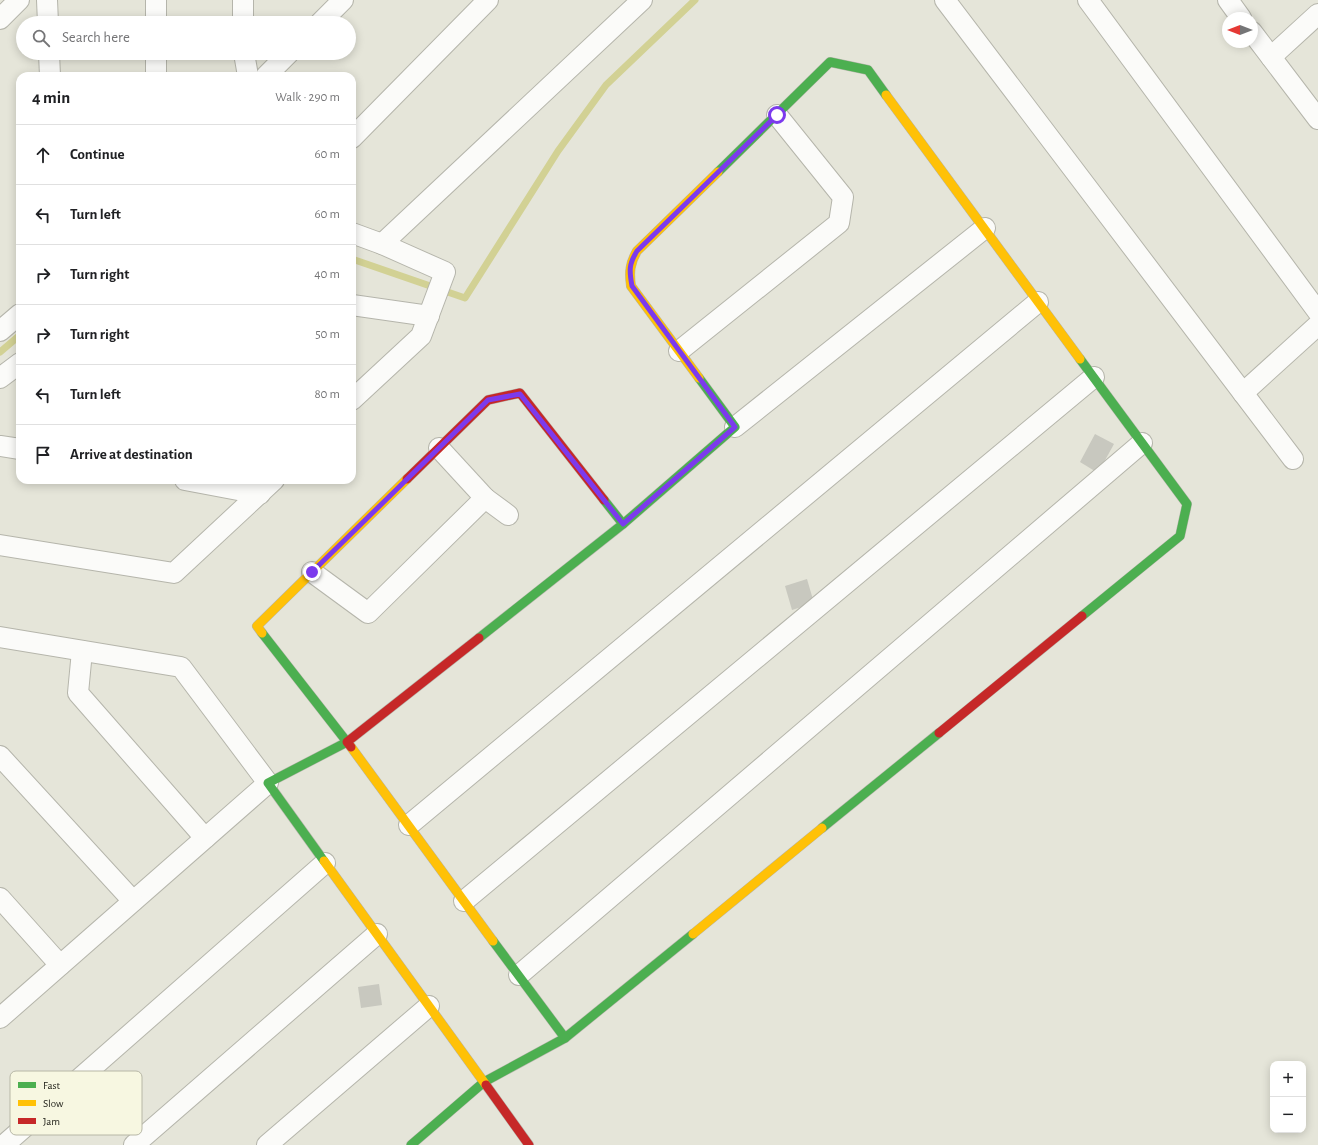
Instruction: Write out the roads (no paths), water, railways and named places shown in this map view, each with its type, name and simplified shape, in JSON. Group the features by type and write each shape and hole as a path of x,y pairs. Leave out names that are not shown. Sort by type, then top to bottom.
{"street":[{"path":"0,19 20,0"},
{"path":"47,0 48,16"},
{"path":"156,0 156,16"},
{"path":"243,0 243,16"},
{"path":"327,16 343,0"},
{"path":"356,134 488,0"},
{"path":"382,244 642,0"},
{"path":"945,0 1293,459"},
{"path":"1088,0 1318,312"},
{"path":"1228,0 1237,12"},
{"path":"1271,57 1318,14"},
{"path":"1258,40 1318,119"},
{"path":"49,60 50,72"},
{"path":"156,60 156,72"},
{"path":"245,60 247,72"},
{"path":"270,72 282,60"},
{"path":"411,1145 484,1082 565,1038 1180,536 1187,504 868,70 830,62 637,251 631,261 629,274 632,286 735,427"},
{"path":"679,351 839,223 843,197 777,115"},
{"path":"0,1018 268,783 348,742 623,524 735,427 985,228"},
{"path":"356,234 382,244 444,272 421,336 356,396"},
{"path":"409,825 1038,302"},
{"path":"356,305 429,316"},
{"path":"0,331 16,317"},
{"path":"1243,393 1318,325"},
{"path":"0,378 16,366"},
{"path":"464,901 1094,377"},
{"path":"565,1038 348,742 257,626 488,400 520,394 623,524"},
{"path":"519,975 1142,443"},
{"path":"0,446 16,448"},
{"path":"439,448 485,498 508,515"},
{"path":"206,484 260,494"},
{"path":"0,545 174,573 270,484"},
{"path":"312,572 368,613 485,498"},
{"path":"0,637 181,667 268,783 529,1145"},
{"path":"82,651 78,693 205,838"},
{"path":"0,756 133,901"},
{"path":"88,1071 326,863"},
{"path":"0,898 60,965"},
{"path":"134,1145 377,934"},
{"path":"267,1145 428,1006"},
{"path":"4,1145 15,1135"}],"waterway":[{"path":"356,260 465,298 558,151 606,85 695,0"},
{"path":"0,352 16,338"}]}
